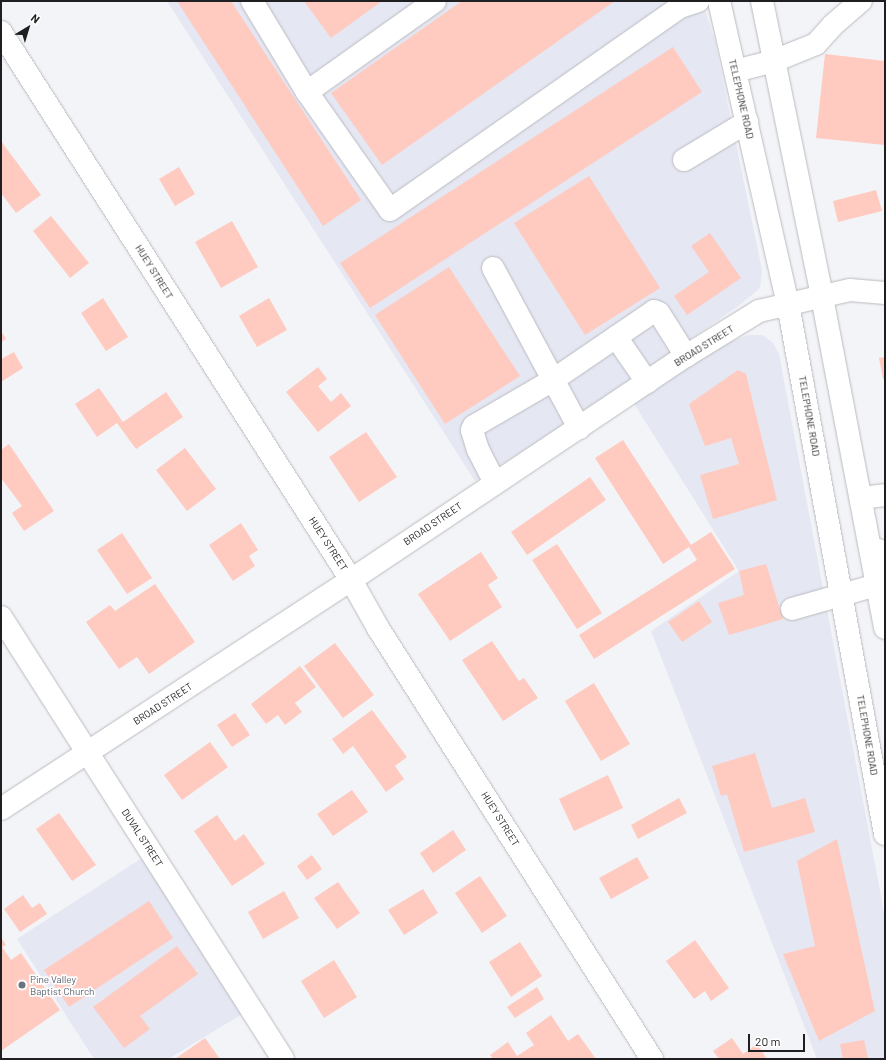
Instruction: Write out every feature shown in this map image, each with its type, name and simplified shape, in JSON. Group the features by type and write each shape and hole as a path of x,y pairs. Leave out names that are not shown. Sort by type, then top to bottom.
{"street":[{"path":"252,1 308,92 390,210 685,3"},
{"path":"308,92 435,1"},
{"name":"TELEPHONE ROAD","path":"719,1 788,304 841,594 878,754 885,834"},
{"path":"762,1 822,297 860,498 878,550 877,585 885,628"},
{"path":"735,71 774,61 816,44 833,25 861,1"},
{"name":"HUEY STREET","path":"1,32 351,580 378,628 652,1059"},
{"path":"684,160 746,122"},
{"path":"493,268 579,428"},
{"name":"BROAD STREET","path":"1,809 88,754 686,356 759,312 850,290 885,293"},
{"path":"495,483 478,450 472,428 553,380 656,311 686,356"},
{"path":"616,337 647,382"},
{"path":"860,498 885,495"},
{"path":"792,609 877,585"},
{"name":"DUVAL STREET","path":"1,617 283,1059"}],"shaded area":[{"path":"167,1 702,1 715,41 762,270 760,288 741,304 599,403 475,481"},
{"path":"748,335 762,335 773,343 779,354 885,918 885,1059 817,1059 651,631 739,571 633,402 722,345"},
{"path":"142,858 244,1013 168,1059 94,1059 17,939"}],"building":[{"path":"177,1 231,1 361,200 323,226"},
{"path":"304,1 382,1 331,38"},
{"path":"462,1 615,1 382,165 331,93"},
{"path":"673,47 702,92 370,308 340,263"},
{"path":"825,54 885,61 885,145 816,138"},
{"path":"1,141 41,195 16,213 1,193"},
{"path":"179,167 195,194 175,206 159,179"},
{"path":"589,176 660,288 585,335 514,223"},
{"path":"876,190 882,211 838,222 833,201"},
{"path":"51,216 89,263 70,278 33,231"},
{"path":"232,221 258,267 221,288 195,242"},
{"path":"710,233 741,278 687,315 674,296 709,272 691,246"},
{"path":"449,267 520,376 445,424 375,315"},
{"path":"103,298 128,337 106,351 81,313"},
{"path":"269,298 287,330 257,347 239,316"},
{"path":"1,331 6,339 1,342"},
{"path":"14,352 23,368 1,382 1,359"},
{"path":"885,357 885,379 883,379 879,358"},
{"path":"318,367 327,379 318,386 331,402 341,393 351,406 318,432 286,392"},
{"path":"738,370 746,374 777,500 713,519 700,475 739,464 731,438 705,446 689,404"},
{"path":"99,388 123,422 166,392 183,417 136,449 117,423 97,437 75,404"},
{"path":"366,432 397,477 359,502 329,457"},
{"path":"623,440 691,545 711,532 735,569 594,659 579,635 697,560 689,547 663,564 595,458"},
{"path":"9,444 54,511 24,531 12,513 22,506 1,478 1,450"},
{"path":"185,448 216,489 187,511 156,470"},
{"path":"590,477 606,500 527,555 511,532"},
{"path":"241,523 258,550 249,556 255,566 233,581 209,545"},
{"path":"122,533 152,578 127,594 97,550"},
{"path":"557,544 602,613 577,629 532,560"},
{"path":"481,552 498,578 488,585 502,607 450,641 418,594"},
{"path":"766,564 783,619 729,635 718,603 744,595 739,571"},
{"path":"155,584 195,642 149,674 137,657 119,669 86,622 110,605 115,611"},
{"path":"699,601 712,622 682,642 668,622"},
{"path":"492,641 519,681 524,678 538,698 503,721 462,660"},
{"path":"335,643 374,695 343,718 304,666"},
{"path":"300,666 316,687 295,703 302,712 285,725 278,715 266,724 251,704"},
{"path":"594,683 630,744 601,761 565,701"},
{"path":"372,710 407,757 395,766 404,779 386,792 353,746 343,754 332,739"},
{"path":"235,713 250,735 232,747 217,725"},
{"path":"210,742 228,767 182,800 164,775"},
{"path":"755,753 772,808 805,798 815,832 744,852 727,794 721,796 712,766"},
{"path":"608,775 623,808 574,831 559,799"},
{"path":"352,790 368,812 333,836 317,814"},
{"path":"679,798 687,813 638,839 631,825"},
{"path":"59,813 96,865 72,881 36,829"},
{"path":"217,815 235,841 244,834 265,864 232,886 194,831"},
{"path":"453,830 466,850 433,873 420,853"},
{"path":"837,839 875,1011 819,1041 783,954 815,946 797,861"},
{"path":"312,855 322,869 307,880 297,866"},
{"path":"637,857 649,878 611,899 599,878"},
{"path":"480,876 507,916 482,933 455,893"},
{"path":"338,882 360,913 337,929 314,898"},
{"path":"423,889 438,913 404,935 388,910"},
{"path":"284,891 299,918 263,939 248,912"},
{"path":"23,895 32,908 40,903 47,914 20,932 4,909"},
{"path":"149,901 173,938 69,1007 44,970"},
{"name":"Pine Valley Baptist Church","path":"1,937 6,945 2,947 11,960 21,953 60,1010 1,1051"},
{"path":"695,940 729,988 711,1001 705,991 694,999 666,961"},
{"path":"520,942 542,976 511,997 489,962"},
{"path":"177,946 198,974 140,1016 150,1029 124,1048 93,1007"},
{"path":"334,960 357,997 324,1018 301,981"},
{"path":"537,987 544,999 515,1018 507,1007"},
{"path":"551,1015 568,1041 578,1034 596,1059 493,1059 490,1055 508,1042 517,1056 534,1045 526,1033"},
{"path":"205,1038 220,1059 175,1059"},
{"path":"732,1038 743,1054 757,1044 767,1059 719,1059 713,1051"},
{"path":"864,1040 868,1059 843,1059 840,1044"}],"place":[{"name":"Pine Valley Baptist Church","path":"22,985"}]}
